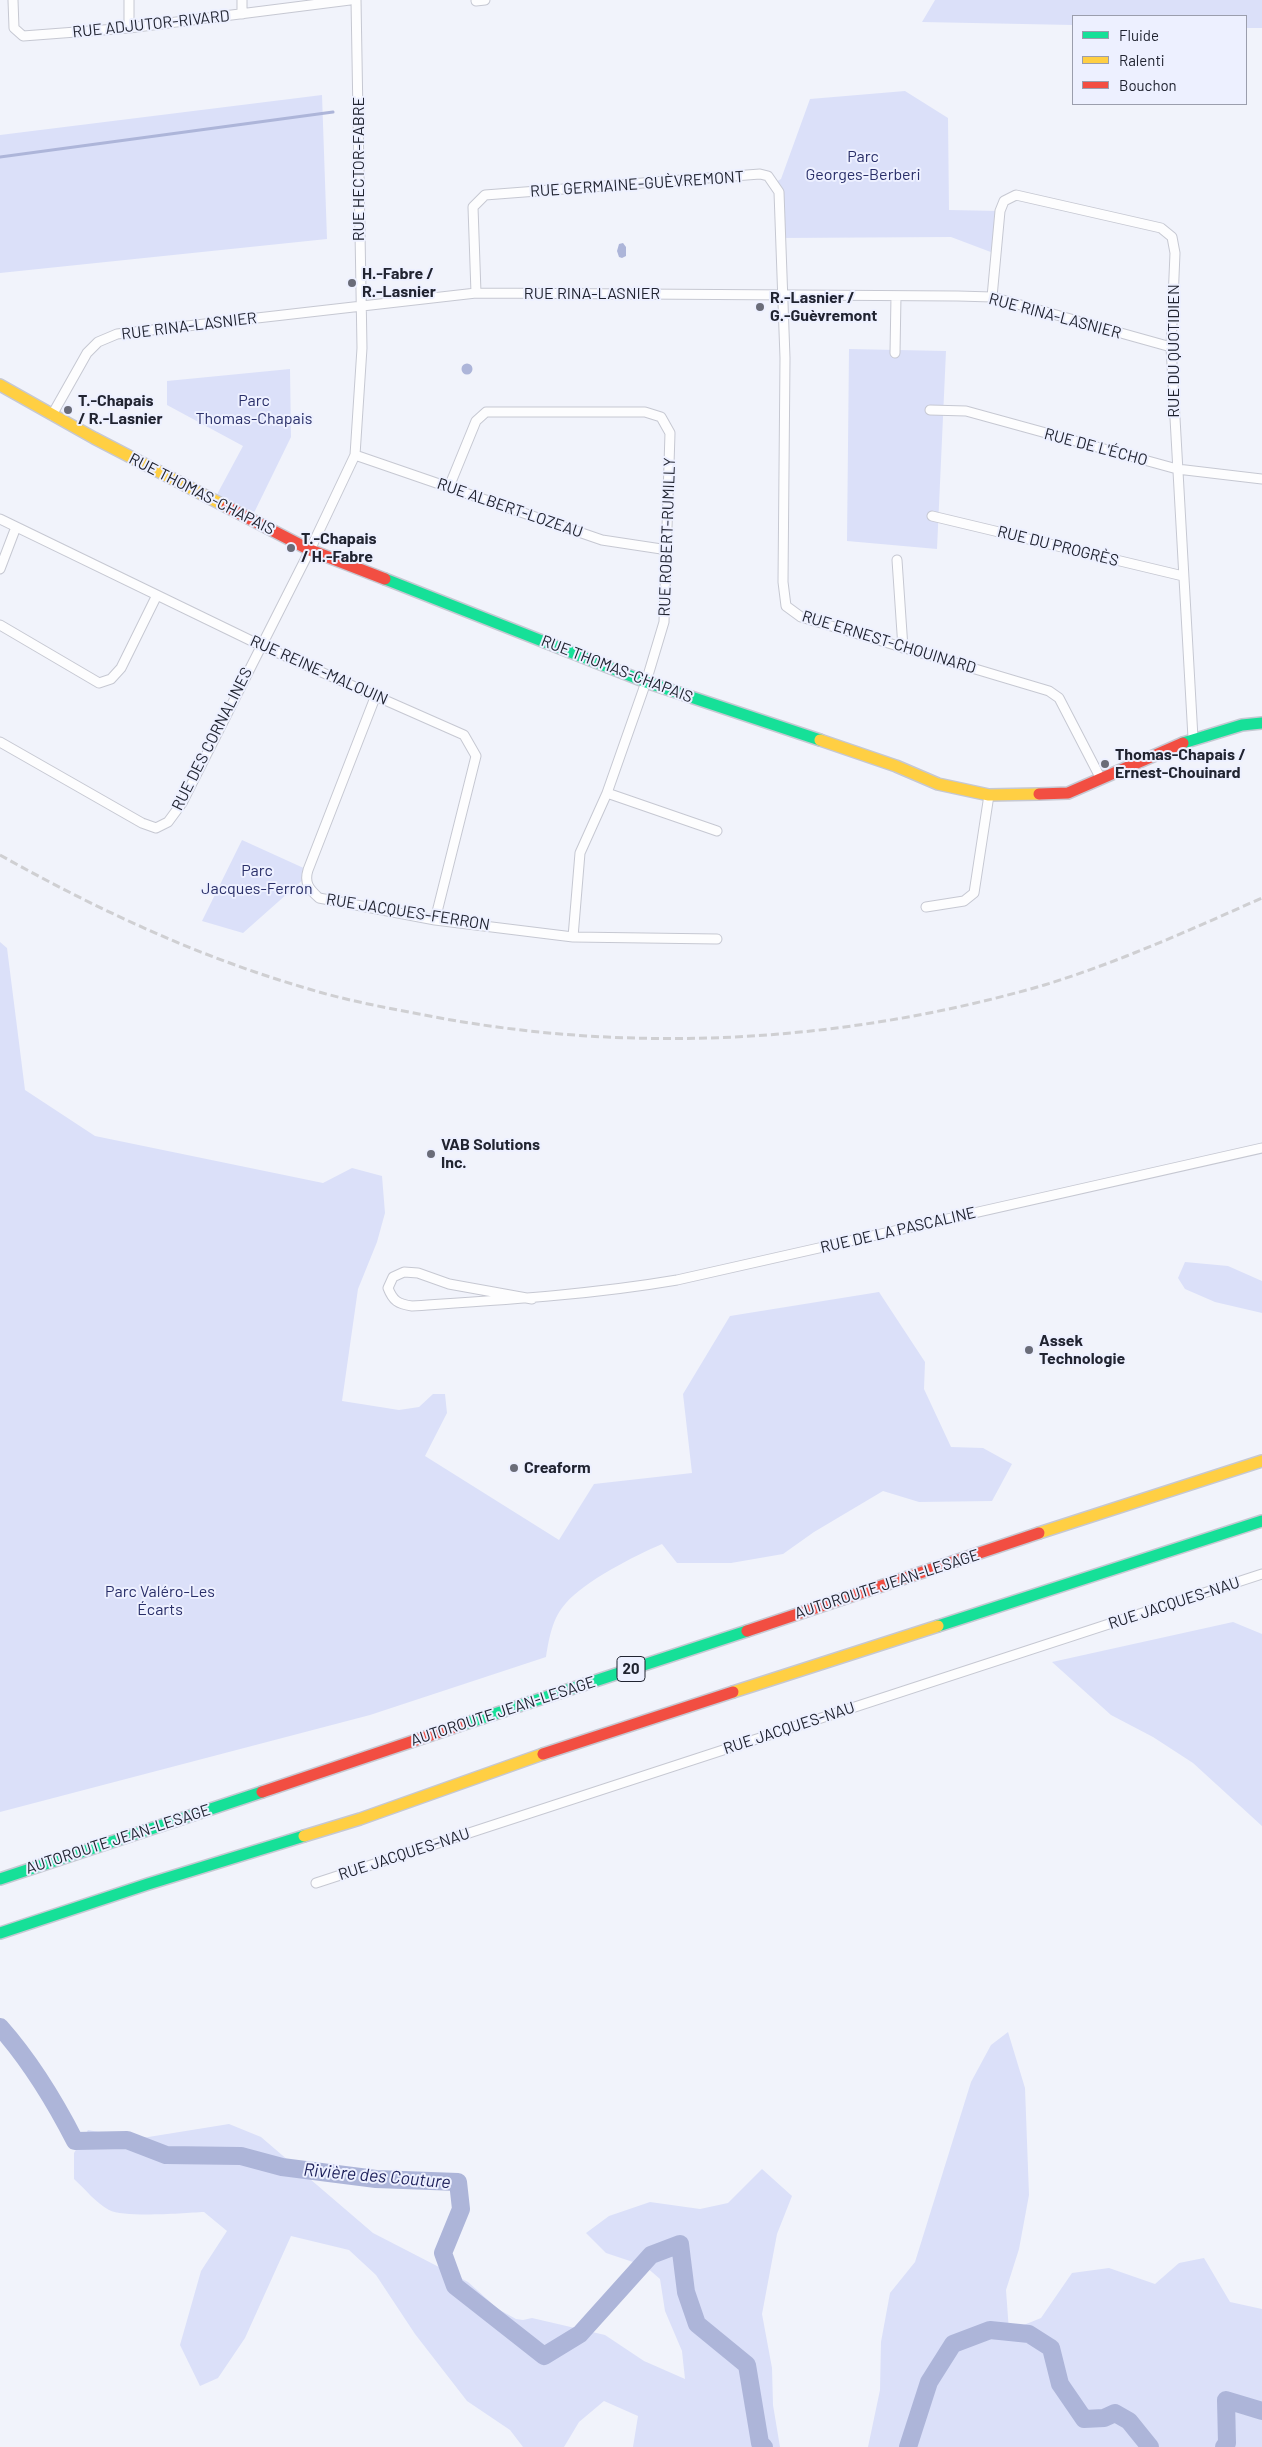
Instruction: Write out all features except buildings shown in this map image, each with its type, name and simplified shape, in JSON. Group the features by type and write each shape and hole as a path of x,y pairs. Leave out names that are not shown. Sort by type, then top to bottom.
{"main road":[{"name":"RUE THOMAS-CHAPAIS","path":"0,385 52,415 310,550 646,682 896,766 938,784 988,795 1068,792 1101,780 1193,738 1242,724 1262,723"},
{"name":"AUTOROUTE JEAN-LESAGE","path":"0,1879 1193,1482 1262,1461"},
{"path":"0,1933 157,1881 360,1819 559,1748 1262,1521"}],"street":[{"name":"RUE ADJUTOR-RIVARD","path":"13,0 14,28 23,36 129,28 350,0"},
{"path":"129,0 129,28"},
{"path":"242,0 242,14"},
{"name":"RUE HECTOR-FABRE","path":"260,645 310,550 355,456 362,348 356,0"},
{"name":"RUE GERMAINE-GUÈVREMONT","path":"476,293 473,208 484,195 760,174 768,176 779,192 782,295"},
{"name":"RUE DU QUOTIDIEN","path":"992,297 1000,211 1004,201 1016,195 1161,228 1172,237 1175,253 1171,347 1193,738"},
{"name":"RUE RINA-LASNIER","path":"52,415 87,353 98,342 116,334 476,293 992,297 1171,347"},
{"name":"RUE ERNEST-CHOUINARD","path":"782,295 785,358 783,582 786,606 801,617 1049,691 1059,698 1101,780"},
{"path":"895,353 896,296"},
{"name":"RUE DE L'ÉCHO","path":"930,410 966,411 1177,469 1262,479"},
{"name":"RUE ROBERT-RUMILLY","path":"448,488 476,421 486,412 645,412 661,417 670,432 668,550 664,622 646,682 607,793 580,853 573,936"},
{"name":"RUE ALBERT-LOZEAU","path":"355,456 602,540 668,550"},
{"name":"RUE DU PROGRÈS","path":"932,516 1183,576"},
{"name":"RUE REINE-MALOUIN","path":"0,519 260,645 464,735 476,756 435,920"},
{"path":"0,569 16,527"},
{"path":"896,560 903,648"},
{"path":"0,625 99,683 111,679 121,668 157,595"},
{"name":"RUE DES CORNALINES","path":"0,742 142,823 156,828 168,822 182,802 260,645"},
{"name":"RUE JACQUES-FERRON","path":"376,696 305,878 309,889 319,898 435,920 573,936 716,940"},
{"path":"607,793 717,831"},
{"path":"926,908 964,901 974,893 988,795"},
{"name":"RUE DE LA PASCALINE","path":"532,1299 449,1284 418,1273 404,1272 393,1277 388,1288 393,1299 401,1304 412,1306 532,1299 608,1292 677,1280 1262,1148"},
{"name":"RUE JACQUES-NAU","path":"316,1883 1262,1574"}],"green space":[{"path":"935,0 1262,0 1262,28 1247,28 1247,15 1072,15 1072,25 922,22"},
{"name":"Parc Georges-Berberi","path":"905,91 948,118 949,210 1000,211 996,254 951,237 780,238 774,183 781,179 810,99"},
{"path":"322,95 327,239 0,273 0,135"},
{"path":"849,349 946,351 937,549 847,541"},
{"name":"Parc Thomas-Chapais","path":"290,369 291,437 251,519 214,500 243,446 167,405 167,381"},
{"name":"Parc Jacques-Ferron","path":"242,840 308,870 305,878 243,933 202,921"},
{"name":"Parc Valéro-Les Écarts","path":"0,942 7,948 25,1090 95,1136 323,1183 352,1168 382,1176 385,1213 377,1242 358,1289 342,1401 399,1410 419,1407 433,1394 445,1394 447,1413 425,1456 559,1540 594,1484 692,1473 683,1394 730,1316 879,1292 925,1362 924,1389 951,1447 983,1448 1012,1464 992,1501 919,1502 883,1491 814,1532 783,1554 731,1563 677,1563 662,1544 597,1578 574,1595 557,1615 546,1657 370,1715 0,1812"},
{"path":"1185,1262 1228,1266 1262,1281 1262,1313 1215,1302 1185,1289 1178,1278"},
{"path":"1233,1622 1262,1634 1262,1826 1193,1763 1153,1737 1111,1715 1052,1662"},
{"path":"1008,2032 1025,2088 1029,2195 1019,2249 1006,2290 1009,2331 1041,2318 1072,2273 1109,2268 1155,2284 1179,2263 1204,2258 1230,2302 1262,2309 1262,2447 868,2447 880,2390 881,2342 890,2293 915,2262 971,2082 991,2045"},
{"path":"229,2124 261,2137 373,2233 468,2282 498,2309 516,2319 532,2318 605,2335 644,2361 685,2379 682,2351 665,2311 660,2279 645,2266 606,2253 586,2233 609,2216 650,2202 700,2209 728,2203 762,2169 792,2196 777,2234 762,2314 772,2368 773,2405 780,2447 633,2447 638,2416 604,2401 579,2422 564,2447 523,2447 510,2430 467,2401 415,2334 376,2275 349,2250 291,2236 245,2338 218,2378 200,2386 180,2345 201,2271 227,2231 204,2212 128,2214 109,2210 95,2200 74,2179 74,2153 88,2130 136,2139"}],"shaded area":[{"path":"623,243 626,247 626,256 622,258 619,257 617,251 619,244"},
{"path":"467,363 473,369 467,375 461,369"}],"waterway":[{"path":"0,157 333,112"},
{"name":"Rivière des Couture","path":"0,2027 22,2054 41,2082 75,2141 127,2140 166,2155 241,2156 282,2167 376,2179 458,2182 461,2209 443,2253 455,2286 544,2356 580,2334 651,2255 680,2244 686,2292 697,2324 747,2365 760,2443 764,2447"},
{"name":"Rivière des Couture","path":"908,2447 929,2382 953,2344 990,2330 1029,2334 1051,2348 1060,2384 1084,2419 1104,2418 1115,2413 1129,2421 1150,2447"},
{"name":"Rivière des Couture","path":"1224,2447 1227,2443 1226,2400 1262,2411"}],"railway":[{"path":"0,855 74,895 151,931 229,963 323,993 391,1009 497,1027 575,1035 653,1038 731,1037 809,1031 887,1021 964,1006 1041,986 1097,967 1262,898"}],"traffic: fast":[{"path":"385,579 646,682 820,740"},
{"path":"1183,743 1242,725 1262,723"},
{"path":"938,1626 1262,1521"},
{"path":"461,1725 747,1631"},
{"path":"0,1879 262,1792"},
{"path":"0,1933 148,1884 304,1836"}],"traffic: slow":[{"path":"0,385 94,438 227,507"},
{"path":"820,740 896,766 938,784 989,795 1039,794"},
{"path":"1039,1533 1262,1461"},
{"path":"733,1692 938,1626"},
{"path":"304,1836 360,1819 543,1754"}],"traffic: jam":[{"path":"227,507 310,550 385,579"},
{"path":"1039,794 1068,793 1183,743"},
{"path":"747,1631 1039,1533"},
{"path":"543,1754 733,1692"},
{"path":"262,1792 461,1725"}],"place":[{"name":"H.-Fabre / R.-Lasnier","path":"352,283"},
{"name":"R.-Lasnier / G.-Guèvremont","path":"760,307"},
{"name":"T.-Chapais / R.-Lasnier","path":"68,410"},
{"name":"T.-Chapais / H.-Fabre","path":"291,548"},
{"name":"Thomas-Chapais / Ernest-Chouinard","path":"1105,764"},
{"name":"VAB Solutions Inc.","path":"431,1154"},
{"name":"Assek Technologie","path":"1029,1350"},
{"name":"Creaform","path":"514,1468"}]}
